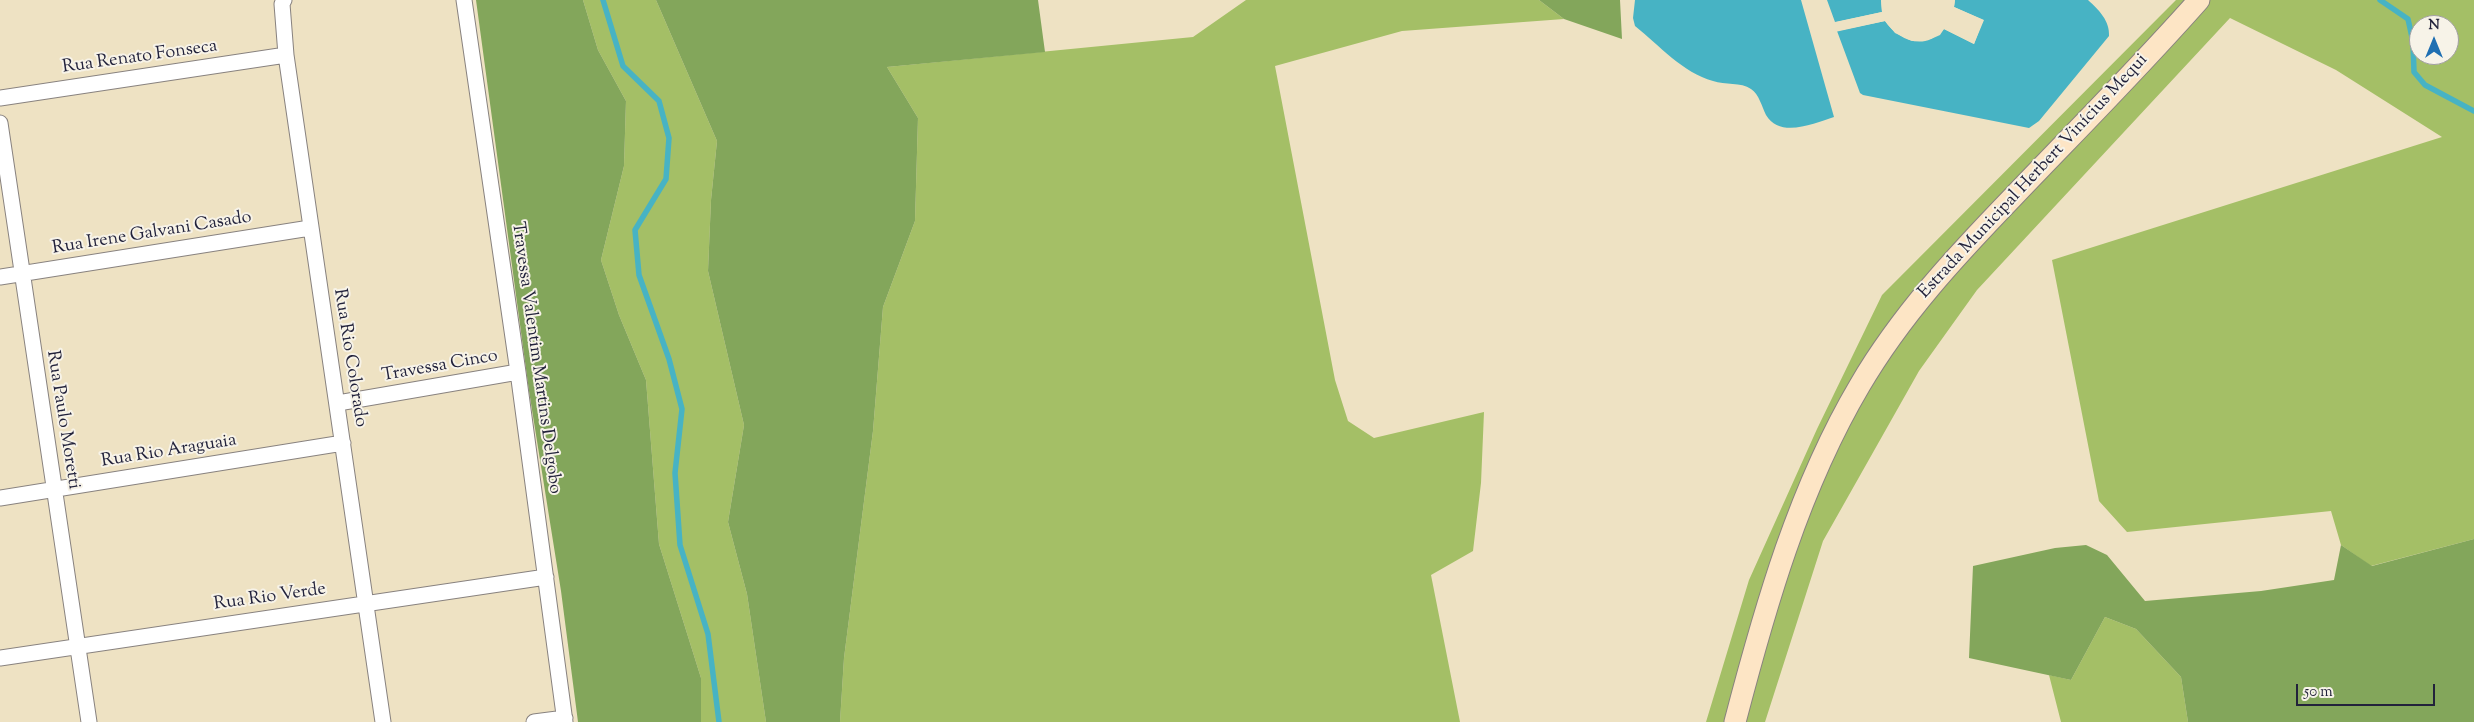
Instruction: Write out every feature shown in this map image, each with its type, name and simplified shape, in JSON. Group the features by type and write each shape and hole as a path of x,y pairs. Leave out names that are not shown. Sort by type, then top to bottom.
{"main road":[{"name":"Estrada Municipal Herbert Vinícius Mequi","path":"1735,722 1752,658 1804,497 1860,385 1901,324 1951,262 2199,0"}],"street":[{"name":"Rua Rio Colorado","path":"284,0 282,4 286,55 383,722"},
{"name":"Travessa Valentim Martins Delgobo","path":"464,0 518,372 565,720"},
{"name":"Rua Renato Fonseca","path":"0,98 286,55"},
{"name":"Rua Paulo Moretti","path":"0,123 89,722"},
{"name":"Rua Irene Galvani Casado","path":"0,277 310,228"},
{"name":"Travessa Cinco","path":"338,403 518,372"},
{"name":"Rua Rio Araguaia","path":"0,498 343,442"},
{"name":"Rua Rio Verde","path":"0,658 546,577"},
{"path":"534,722 565,720"}],"green space":[{"path":"476,0 583,0 598,50 626,101 624,166 601,260 619,315 646,380 659,544 701,678 701,722 578,722 561,591 529,391"},
{"path":"583,0 656,0 717,141 711,200 708,271 744,425 728,522 747,594 766,722 701,722 701,678 659,544 646,380 619,315 601,260 624,166 626,101 598,50"},
{"path":"656,0 1038,0 1045,52 887,67 918,118 915,221 883,307 873,431 844,658 840,722 766,722 747,594 728,522 744,425 708,271 711,200 717,141"},
{"path":"1246,0 1539,0 1564,19 1402,31 1275,66 1335,380 1348,421 1374,438 1484,412 1481,483 1473,551 1431,575 1460,722 840,722 844,658 873,431 883,307 915,221 918,118 887,67 1193,37"},
{"path":"1539,0 1620,0 1622,39 1564,19"},
{"path":"2176,0 2190,0 1854,381 1728,722 1706,722 1749,580 1817,429 1882,295"},
{"path":"2207,0 2474,0 2474,539 2371,566 2341,545 2331,511 2127,532 2099,501 2052,260 2442,137 2336,70 2230,18 1977,290 1919,371 1823,541 1765,722 1742,722 1811,499 1868,386 1923,306"},
{"path":"2474,539 2474,722 2188,722 2181,677 2136,629 2105,617 2071,680 1969,658 1973,566 2055,548 2086,545 2107,555 2145,601 2261,591 2334,580 2341,545 2372,566"},
{"path":"2105,617 2136,629 2181,677 2188,722 2061,722 2049,675 2071,680"}],"water":[{"path":"1635,0 1801,0 1834,117 1808,125 1789,128 1772,122 1766,115 1756,94 1751,89 1743,85 1713,81 1692,72 1672,58 1635,26 1633,18"},
{"path":"1827,0 1881,0 1882,12 1835,22"},
{"path":"1955,0 2088,0 2106,21 2109,36 2039,121 2029,128 1860,93 1837,31 1885,21 1899,35 1911,41 1918,42 1931,39 1944,29 1974,44 1983,20 1954,7"}],"pier":[{"path":"1881,0 1883,0 1883,14 1835,25 1832,23 1882,12"},
{"path":"1953,0 1955,0 1954,7 1984,20 1974,44 1944,29 1940,35 1931,39 1912,41 1895,33 1885,21 1835,32 1837,29 1886,19 1897,31 1913,38 1930,37 1944,27 1972,40 1980,21 1952,9"}],"waterway":[{"path":"603,0 623,66 659,101 669,138 666,179 635,230 639,275 669,359 682,409 675,473 680,545 708,634 719,722"},
{"path":"2380,0 2408,19 2413,42 2414,72 2425,85 2474,111"}]}
